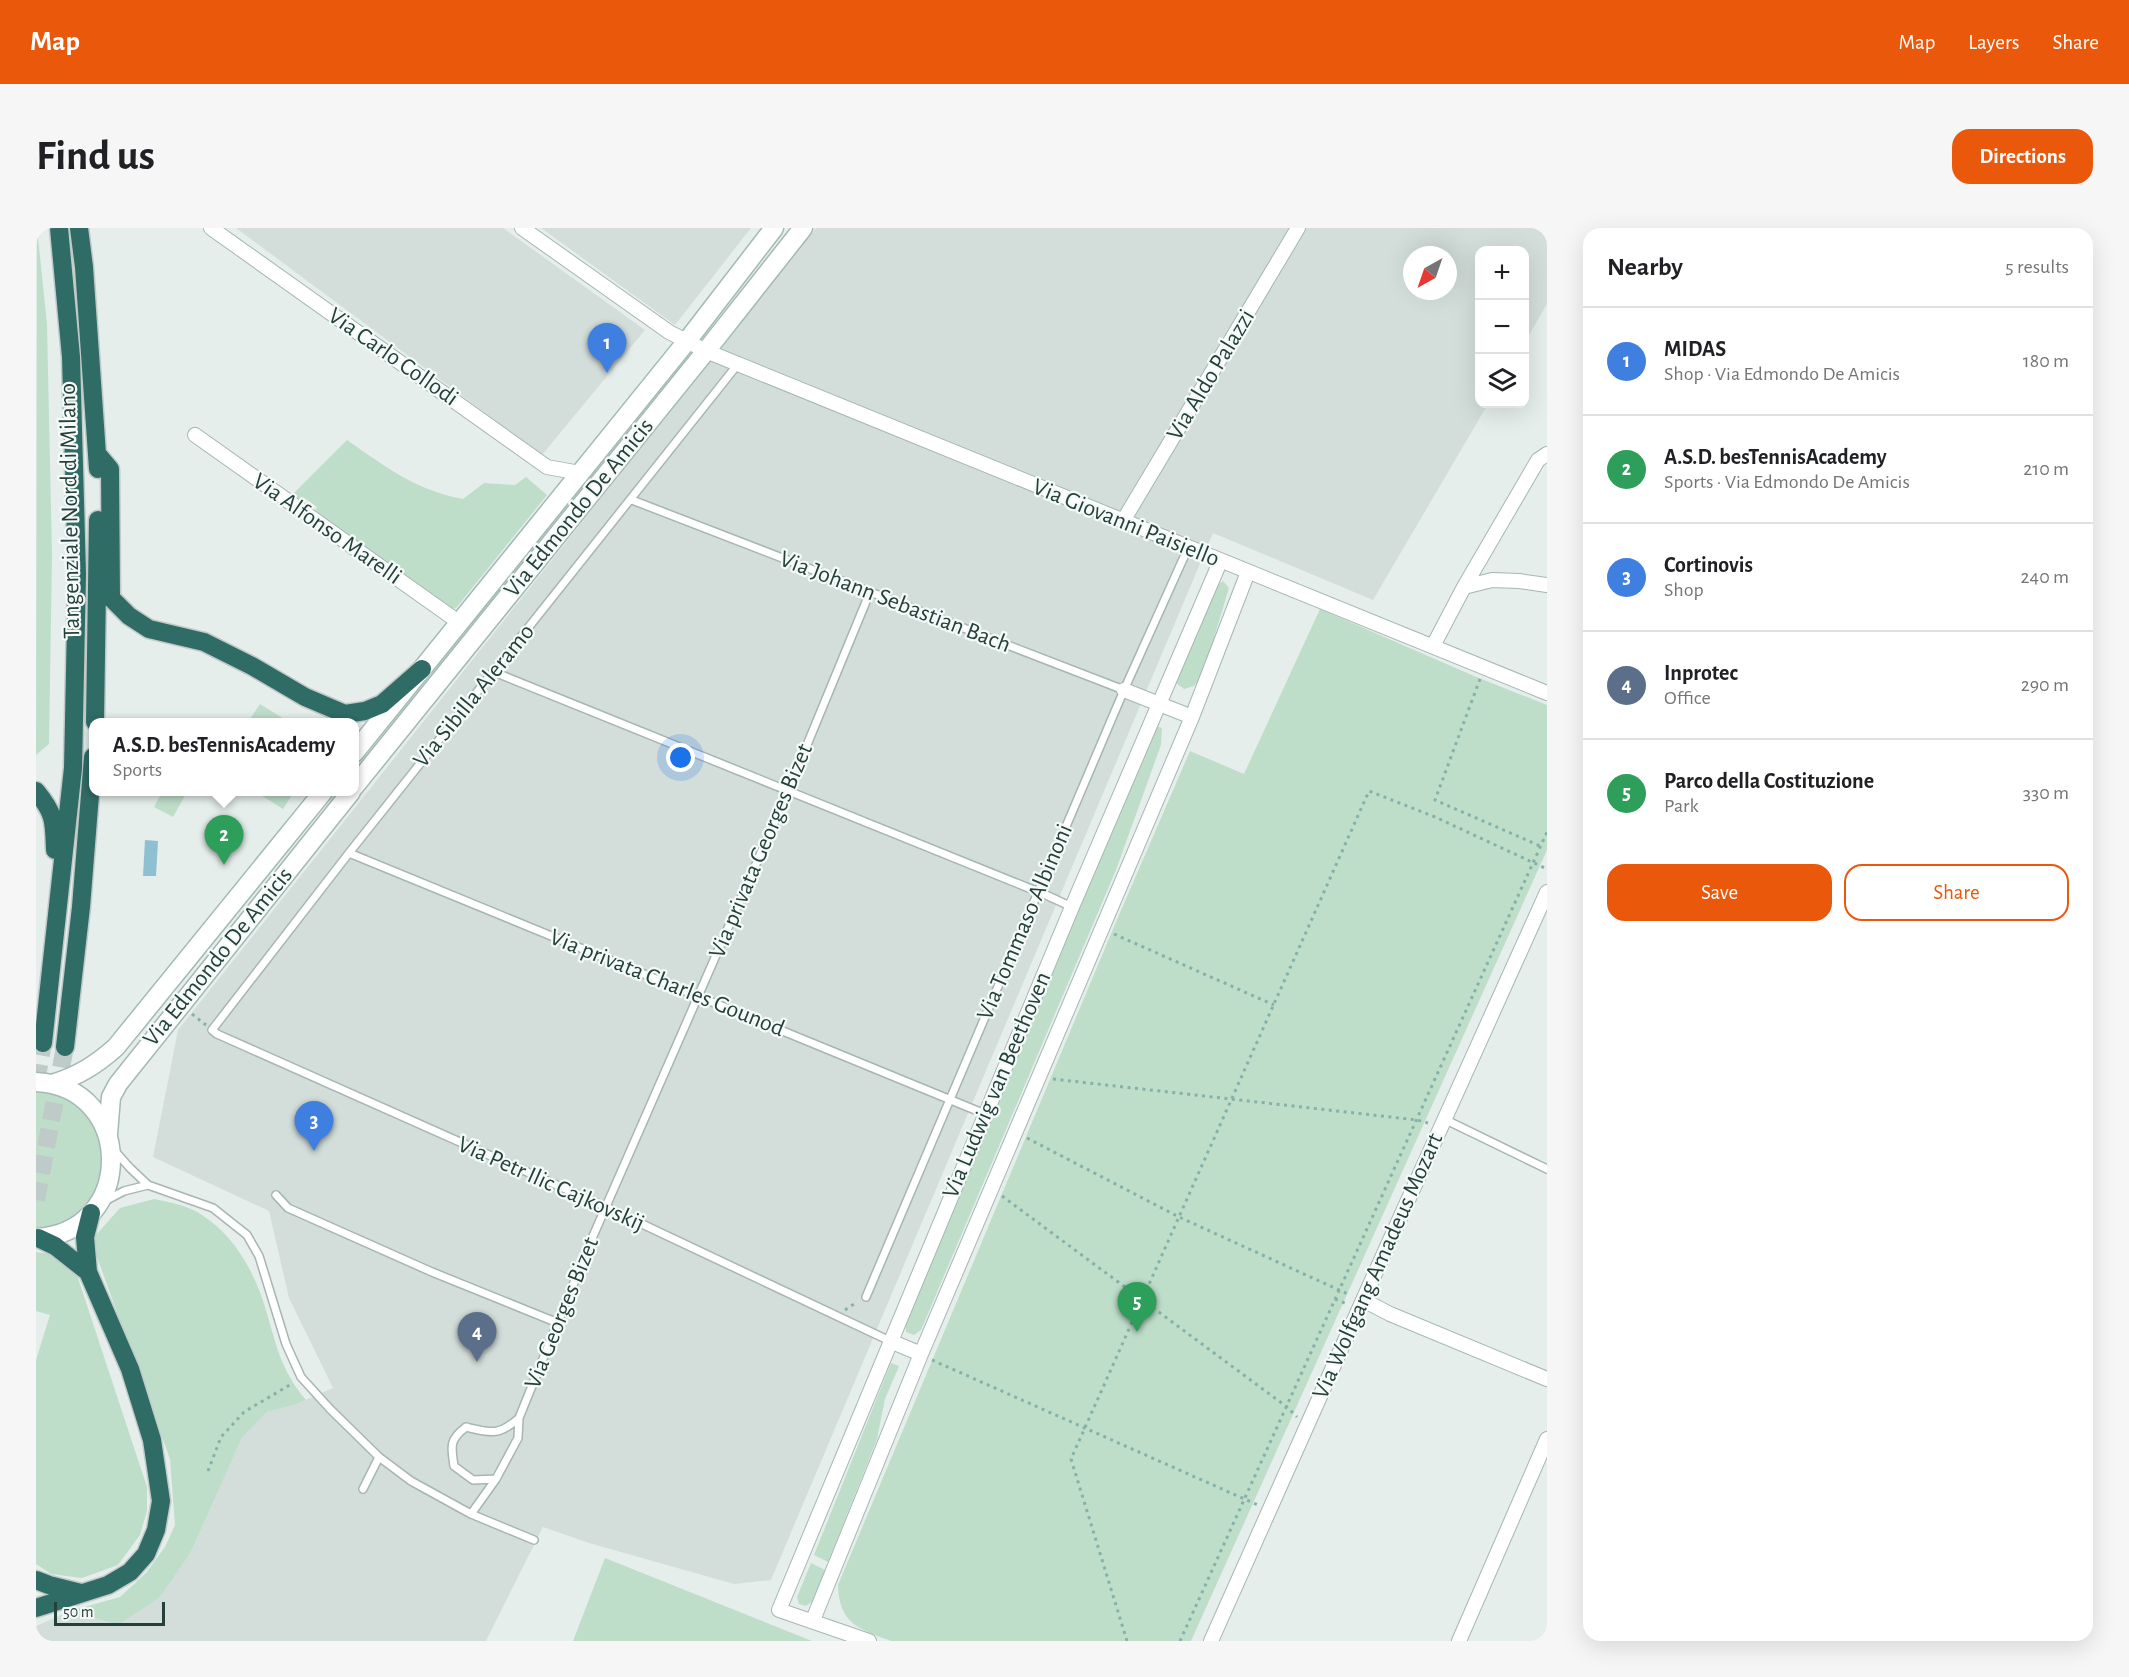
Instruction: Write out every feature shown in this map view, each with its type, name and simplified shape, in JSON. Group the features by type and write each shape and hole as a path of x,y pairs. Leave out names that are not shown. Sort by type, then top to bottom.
{"highway":[{"name":"Tangenziale Nord di Milano","path":"43,1043 73,768 77,574 71,357 59,228"},
{"name":"Tangenziale Nord di Milano","path":"79,228 99,456 95,718"},
{"path":"99,456 110,469 111,598 129,616 149,629 204,642 252,666 305,697 345,714 365,711 382,704 422,669"},
{"path":"36,791 48,805 54,820 55,856 51,912 56,929"},
{"path":"65,1047 81,907 90,796"},
{"path":"36,1608 108,1585 130,1572 146,1554 156,1530 161,1501 152,1440 136,1389 87,1272 85,1237 94,1209"},
{"path":"37,1238 55,1246 87,1272"},
{"path":"36,1580 83,1593"}],"main road":[{"name":"Via Edmondo De Amicis","path":"359,747 687,341 774,228"},
{"name":"Via Edmondo De Amicis","path":"359,781 706,351 802,228"},
{"name":"Via Edmondo De Amicis","path":"44,1083 73,1078 95,1065 116,1047 320,796"},
{"name":"Via Edmondo De Amicis","path":"94,1209 104,1194 111,1171 109,1140 111,1097 118,1084 348,796"},
{"path":"44,1083 71,1091 93,1108 109,1140"},
{"path":"37,1238 68,1230 94,1209"}],"street":[{"name":"Via Carlo Collodi","path":"212,228 547,467 580,473"},
{"name":"Via Giovanni Paisiello","path":"522,228 669,332 706,351 1220,562 1547,693"},
{"name":"Via Aldo Palazzi","path":"1124,521 1298,228"},
{"name":"Via Alfonso Marelli","path":"195,435 460,623"},
{"path":"1433,646 1464,587 1538,460 1547,453"},
{"name":"Via Ludwig van Beethoven","path":"1220,562 1072,907 779,1610 813,1620 921,1354 1192,717 1248,572"},
{"path":"1464,587 1492,580 1547,585"},
{"name":"Via Johann Sebastian Bach","path":"1124,690 1192,717"},
{"name":"Via Wolfgang Amadeus Mozart","path":"1211,1641 1547,892"},
{"path":"1363,1300 1547,1379"},
{"path":"890,1341 921,1354"},
{"path":"1459,1641 1547,1439"},
{"path":"813,1620 869,1641"}],"lane":[{"name":"Via Sibilla Aleramo","path":"212,1030 349,853 738,364"},
{"name":"Via Johann Sebastian Bach","path":"632,500 1124,690"},
{"name":"Via Tommaso Albinoni","path":"866,1297 1124,690 1188,548"},
{"name":"Via privata Georges Bizet","path":"606,1207 788,791 870,592"},
{"path":"494,672 1072,907"},
{"name":"Via privata Charles Gounod","path":"349,853 985,1114"},
{"name":"Via Petr Ilic Cajkovskij","path":"212,1030 260,1054 606,1207 890,1341"},
{"path":"1443,1123 1547,1169"},
{"path":"109,1140 120,1158 148,1185 213,1208 247,1235 259,1256 286,1344 301,1377 379,1457 411,1481 471,1514 534,1540"},
{"path":"94,1209 124,1191 148,1185"},
{"path":"276,1195 288,1208 432,1272 558,1323"},
{"name":"Via Georges Bizet","path":"519,1418 506,1430 491,1433 466,1427 456,1435 451,1445 453,1466 473,1480 496,1479 518,1438 519,1418 606,1207"},
{"path":"363,1489 379,1457"},
{"path":"471,1514 496,1479"}],"path":[{"path":"1484,668 1435,800 1540,846"},
{"path":"1127,1641 1071,1459 1369,791 1435,817 1547,869"},
{"path":"1180,1641 1547,832"},
{"path":"1102,928 1274,1005"},
{"path":"179,1005 212,1030"},
{"path":"1040,1075 1050,1079 1443,1123"},
{"path":"1015,1132 1179,1217 1363,1300"},
{"path":"991,1188 1287,1407 1307,1426"},
{"path":"836,1316 866,1297"},
{"path":"921,1354 1270,1511"},
{"path":"208,1471 221,1437 244,1412 301,1377"}],"shaded area":[{"path":"236,228 503,228 645,330 542,455"},
{"path":"541,228 751,228 675,325"},
{"path":"816,228 1547,228 1547,304 1529,335 1529,246 1475,246 1475,408 1486,408 1373,600 1213,533 771,1580 734,1584 589,1543 543,1527 486,1641 36,1641 36,1626 70,1611 118,1625 191,1552 242,1438 267,1412 294,1405 333,1388 289,1298 269,1211 153,1157 178,1030"}],"green space":[{"path":"37,228 47,324 52,555 49,744 36,755"},
{"path":"347,440 402,476 446,495 463,499 484,483 515,485 526,477 547,495 456,608 449,609 313,514 317,507 306,499 300,505 291,496"},
{"path":"1223,581 1229,588 1203,674 1194,686 1184,689 1176,683 1178,674 1217,586"},
{"path":"1320,609 1547,705 1547,850 1191,1641 891,1641 869,1633 847,1617 842,1609 838,1585 1190,751 1244,774"},
{"path":"260,704 283,718 251,718"},
{"path":"1156,726 1162,728 1161,745 1116,870 921,1330 914,1335 906,1332 905,1322"},
{"path":"160,796 185,796 173,817 154,807"},
{"path":"262,796 291,796 283,809"},
{"path":"36,1089 50,1091 82,1107 101,1136 104,1171 90,1204 61,1225 36,1230"},
{"path":"154,1199 197,1212 213,1223 232,1243 254,1278 284,1366 306,1400 267,1412 242,1438 191,1552 159,1598 118,1625 70,1611 120,1597 146,1573 165,1547 175,1525 170,1459 97,1257 95,1236 120,1208"},
{"path":"36,1252 51,1254 77,1275 147,1487 147,1511 140,1535 118,1565 82,1578 51,1574 36,1564 36,1360 50,1315 36,1311"},
{"path":"891,1363 899,1366 885,1399 877,1439 828,1562 814,1555"},
{"path":"605,1558 812,1641 573,1641"},
{"path":"811,1563 825,1570 812,1602 806,1606 799,1604 797,1597"}],"water":[{"path":"145,840 158,841 156,876 143,876"}],"tunnel":[{"path":"36,1082 43,1043"},
{"path":"36,1200 65,1047"}],"place":[{"name":"MIDAS","path":"607,373"},
{"name":"A.S.D. besTennisAcademy","path":"224,865"},
{"name":"Cortinovis","path":"314,1151"},
{"name":"Parco della Costituzione","path":"1137,1332"},
{"name":"Inprotec","path":"477,1362"}]}
